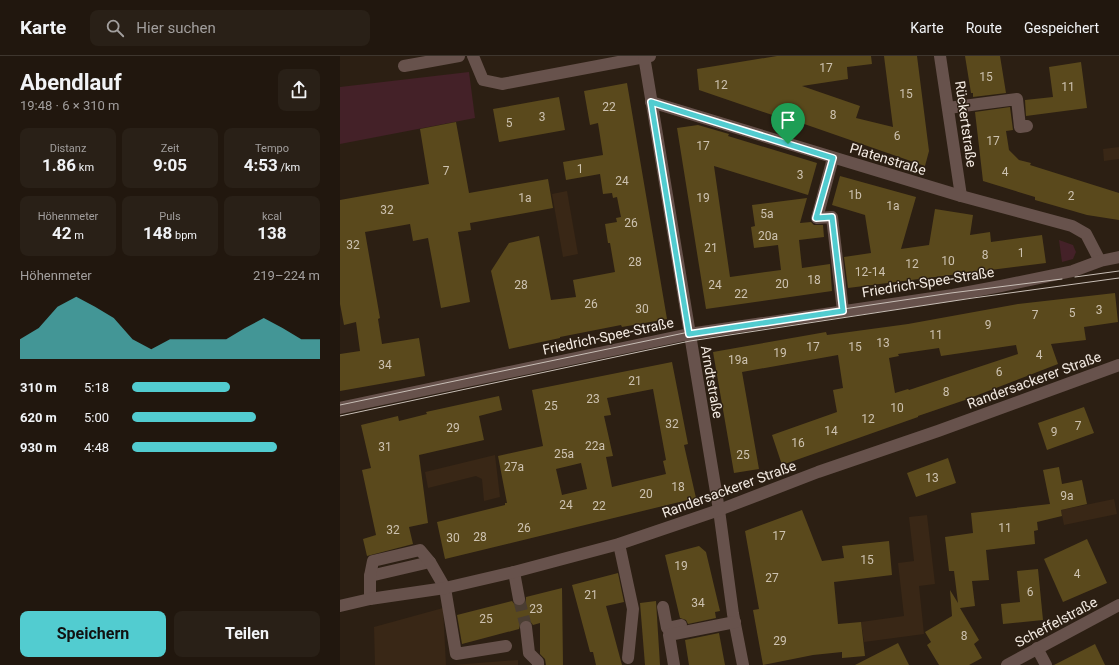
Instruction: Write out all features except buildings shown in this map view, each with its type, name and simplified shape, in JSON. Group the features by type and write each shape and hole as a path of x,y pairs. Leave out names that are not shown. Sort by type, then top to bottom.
{"street":[{"path":"404,66 459,56"},
{"path":"474,56 482,80 502,84 646,56"},
{"name":"Arndtstraße","path":"646,56 651,102 719,510 734,618 743,665"},
{"name":"Rückertstraße","path":"940,56 961,196"},
{"path":"948,108 1017,99 1020,127 1027,126"},
{"name":"Platenstraße","path":"651,102 961,196 1072,226 1086,234 1100,261"},
{"path":"833,158 816,218 832,217 843,311"},
{"name":"Friedrich-Spee-Straße","path":"340,408 689,334 953,295 1072,271 1100,261 1119,257"},
{"name":"Randersackerer Straße","path":"340,606 370,599 445,588 514,572 619,544 719,510 818,472 938,431 1119,365"},
{"path":"619,544 633,609 628,658"},
{"path":"370,599 370,576 373,561 420,550 430,562 445,588 456,654 506,646"},
{"path":"514,572 519,599"},
{"name":"Scheffelstraße","path":"1007,665 1119,605"},
{"path":"663,607 667,628 734,618"},
{"path":"674,665 669,635 734,618"},
{"path":"526,627 529,653 538,662 538,665"},
{"path":"1038,648 1046,665"}],"shaded area":[{"path":"469,72 475,118 340,144 340,87"},
{"path":"1119,147 1119,159 1104,161 1103,149"},
{"path":"567,191 578,254 563,257 552,194"},
{"path":"1059,240 1073,245 1076,252 1073,259 1062,262"},
{"path":"495,455 500,497 484,501 482,479 476,476 428,488 425,472"},
{"path":"1114,499 1117,514 1064,525 1061,510"},
{"path":"927,515 935,584 919,586 924,634 864,642 861,622 904,616 898,563 914,561 909,517"},
{"path":"443,608 446,665 375,665 374,627"},
{"path":"518,660 518,665 453,665"}],"tunnel":[{"path":"519,599 526,627"}],"tram line":[{"path":"1075,277 1119,271"},
{"path":"340,416 690,341 973,298 1119,278"},
{"path":"340,405 689,332 951,293 1062,279"}],"route":[{"path":"651,102 788,144 833,158 816,218 832,217 843,311 689,334 651,102"}]}
